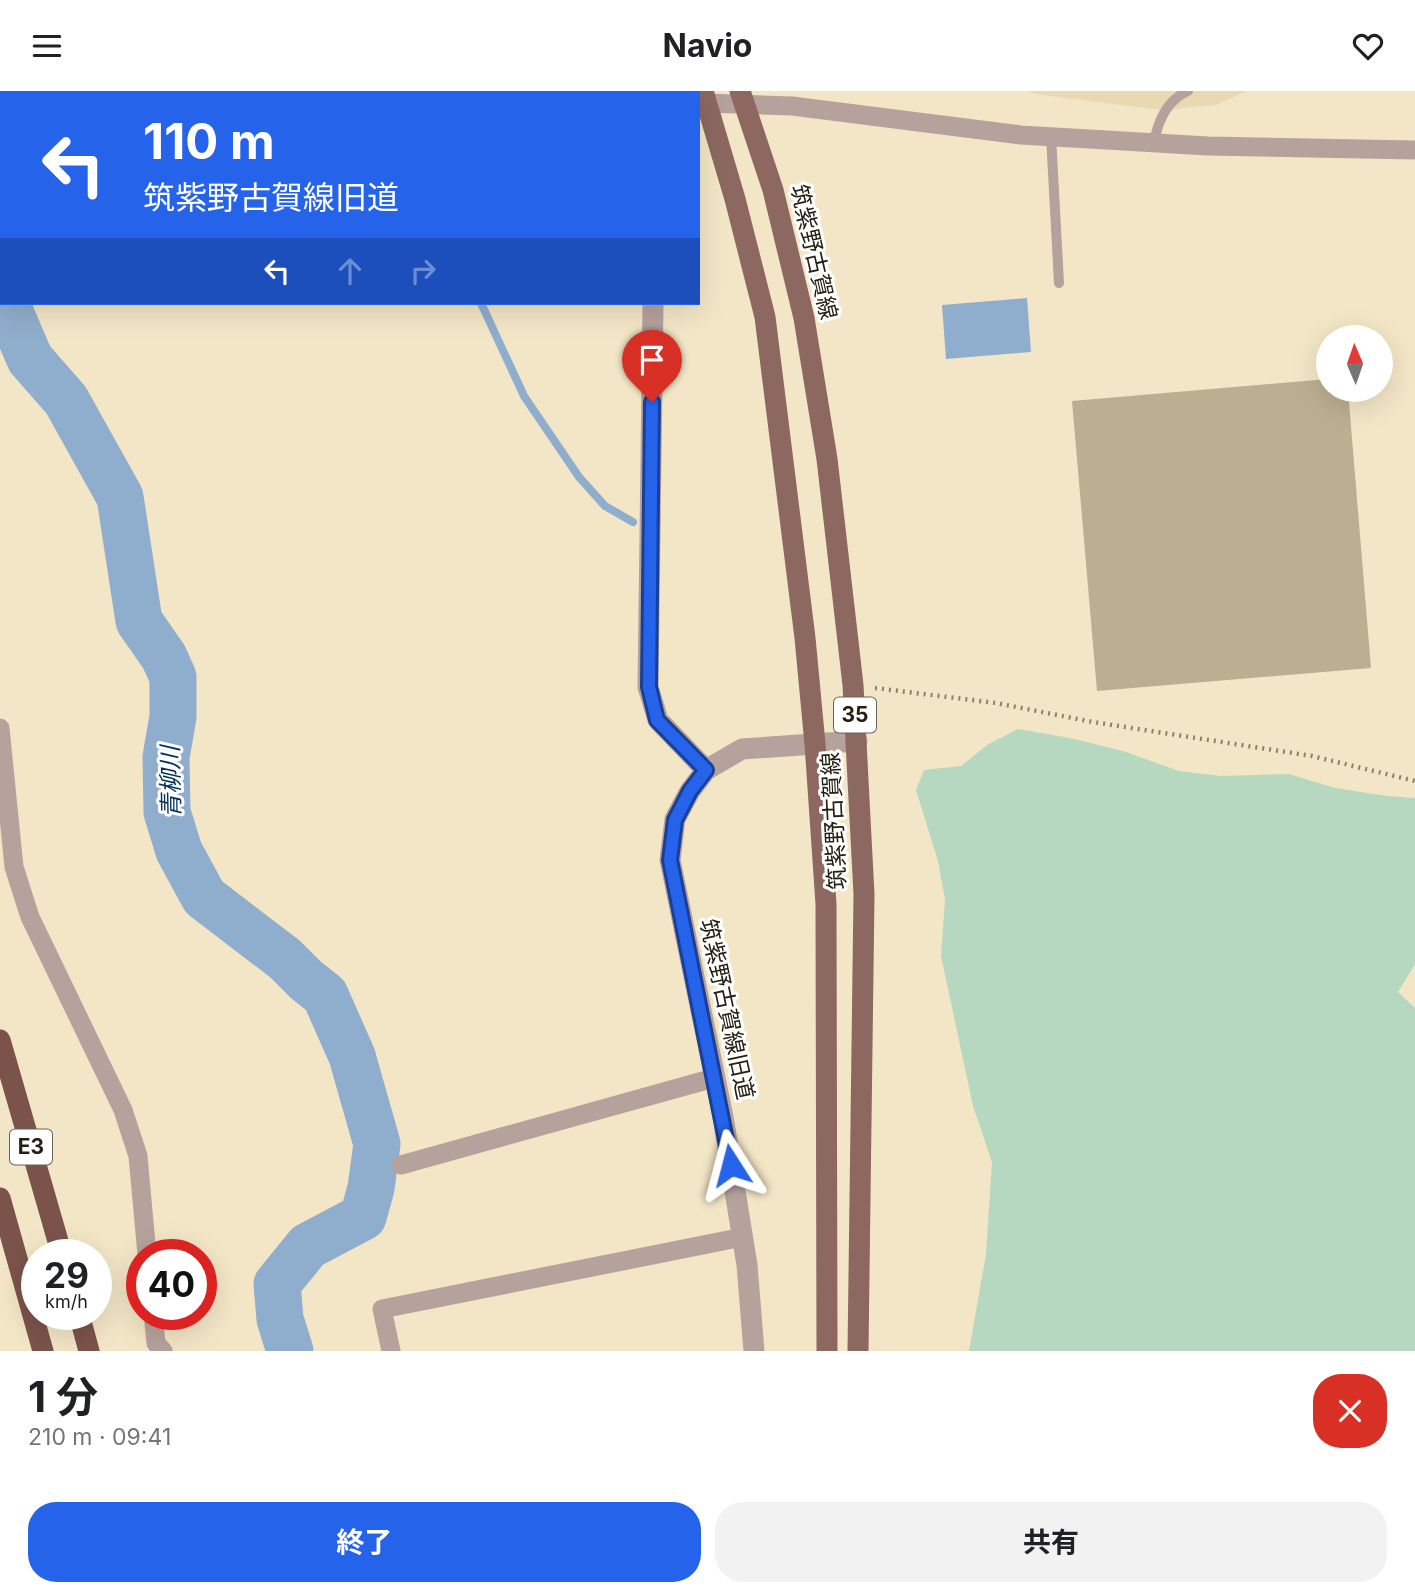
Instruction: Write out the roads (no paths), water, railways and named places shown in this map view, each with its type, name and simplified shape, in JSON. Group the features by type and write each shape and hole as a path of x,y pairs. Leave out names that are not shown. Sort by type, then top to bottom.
{"highway":[{"name":"E3","path":"0,1040 57,1239"},
{"path":"0,1198 43,1351"},
{"path":"83,1330 89,1351"}],"main road":[{"name":"筑紫野古賀線","path":"742,97 773,190 804,318 827,459 853,685 864,894 858,1351"},
{"name":"筑紫野古賀線","path":"703,99 736,199 765,317 816,744 826,904 827,1351"}],"street":[{"path":"703,99 742,97 792,106 1051,137 1208,146 1415,150"},
{"path":"653,305 649,687 657,720 706,770"},
{"path":"0,728 14,867 30,917 123,1109 138,1156 146,1239"},
{"name":"筑紫野古賀線旧道","path":"754,1351 743,1237 670,860 675,820 690,791 706,770 742,749 857,741"},
{"path":"401,1165 714,1078"},
{"path":"391,1351 382,1309 743,1237"},
{"path":"155,1330 156,1343 163,1351"}],"lane":[{"path":"1154,143 1156,128 1170,101 1188,91"},
{"path":"1051,137 1059,282"}],"water":[{"path":"1027,298 1031,352 946,359 942,305"}],"waterway":[{"name":"青柳川","path":"7,305 30,359 66,400 120,497 139,621 164,657 173,677 173,717 166,757 167,812 179,851 204,897 285,959 325,995 352,1056 377,1144 371,1188 363,1217 308,1246 277,1284 280,1319 290,1351"},
{"path":"482,305 524,396 579,477 605,506 633,522"}]}
